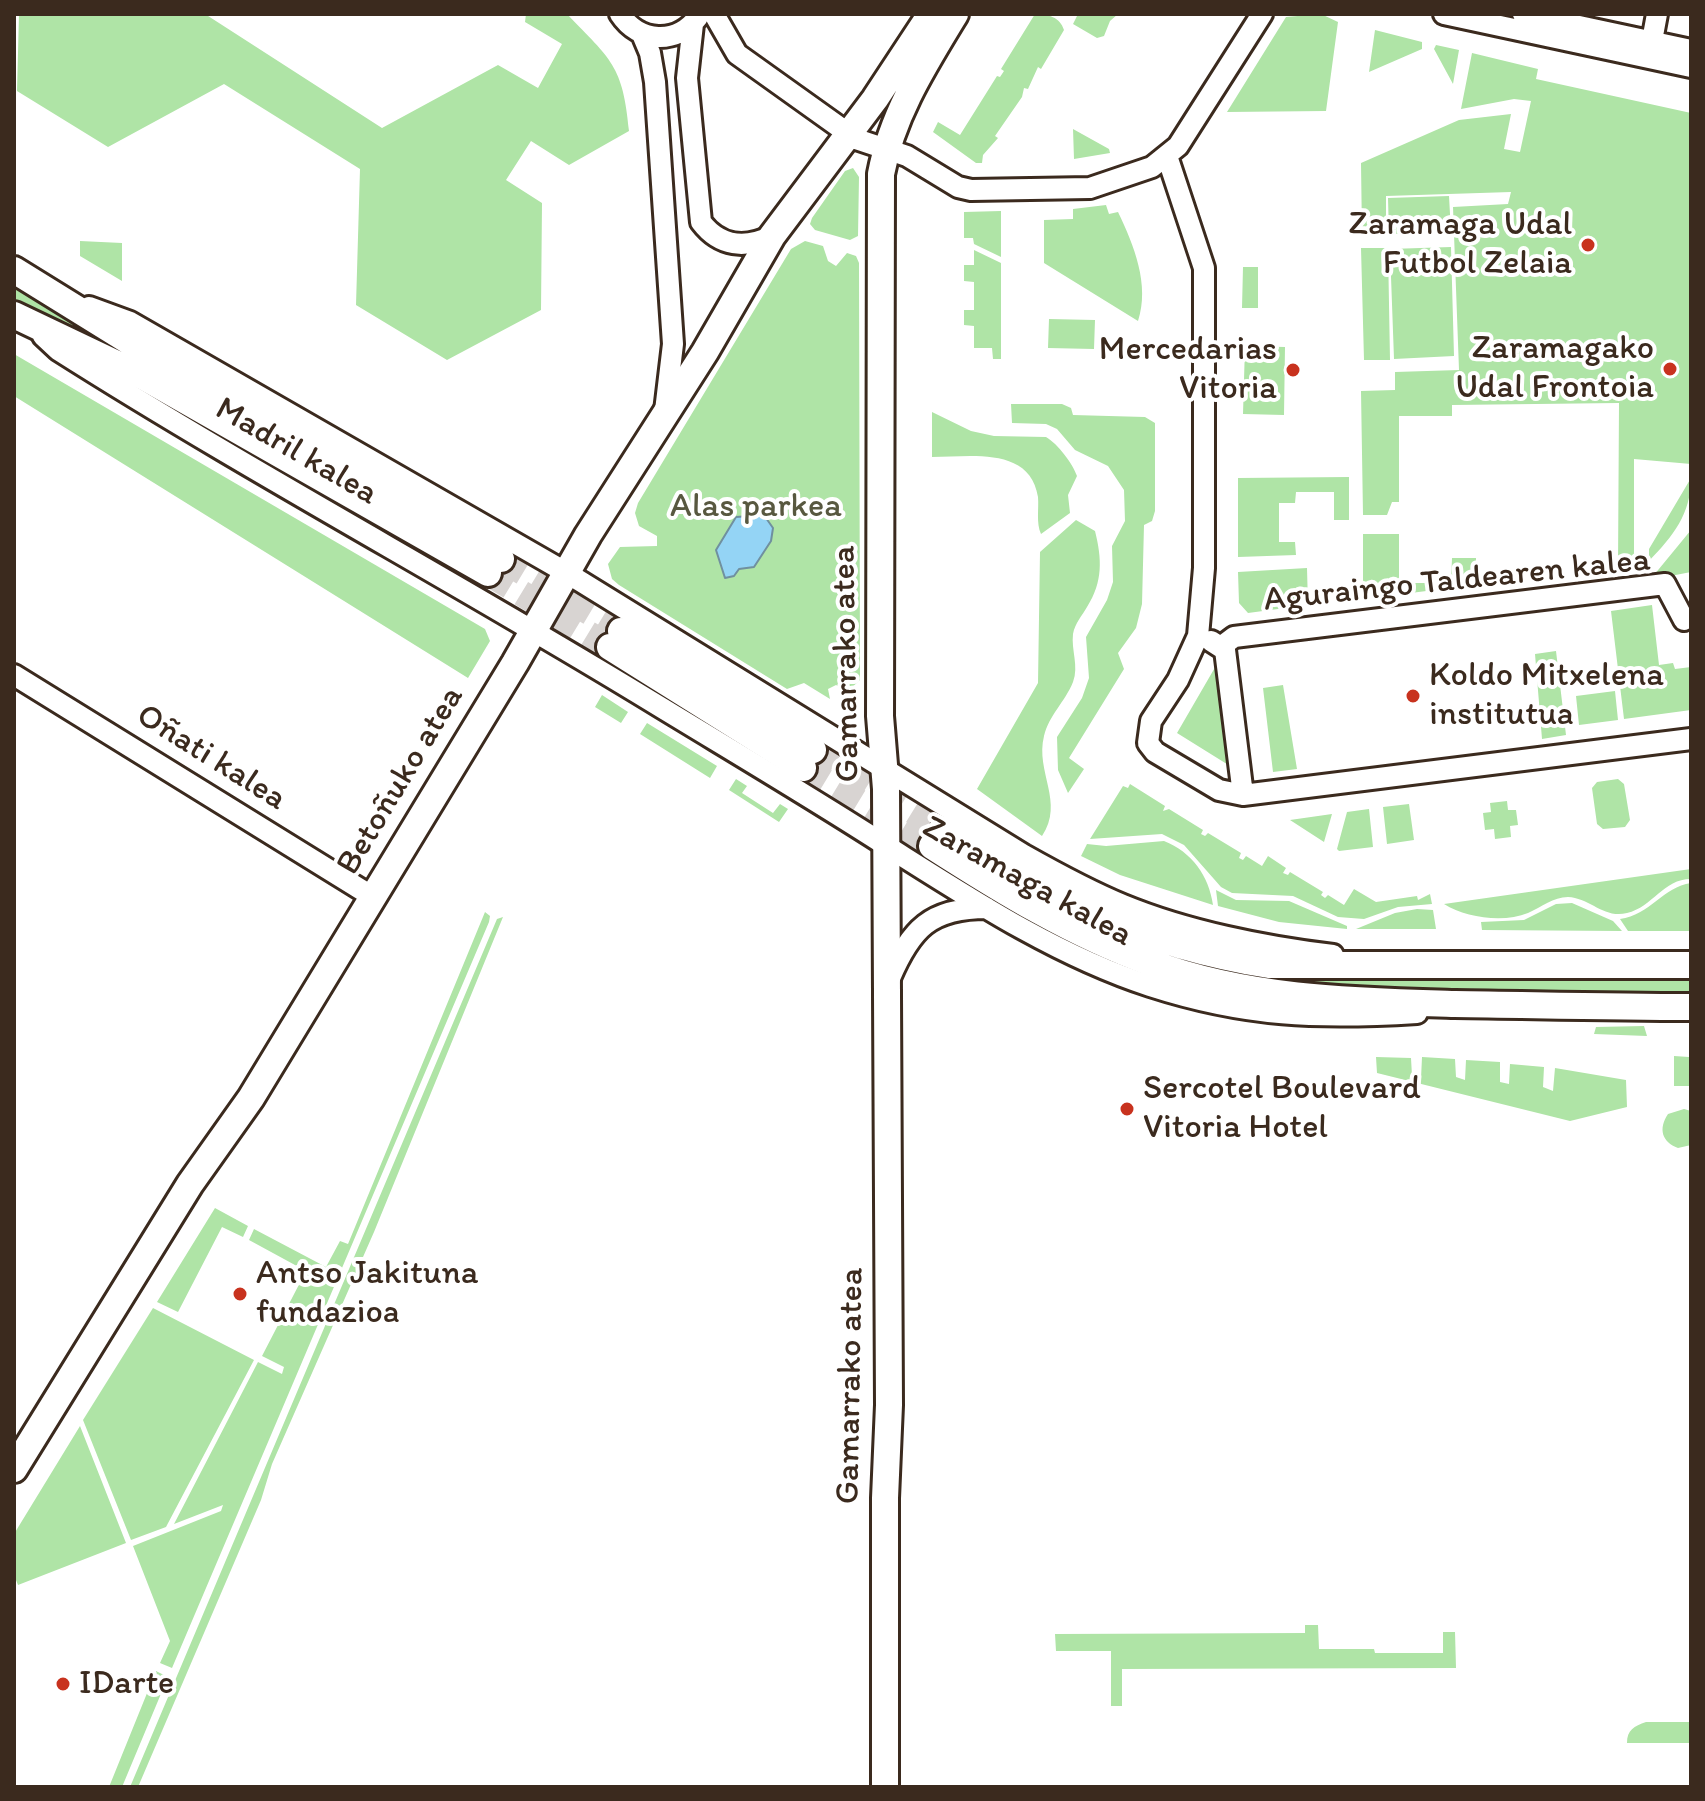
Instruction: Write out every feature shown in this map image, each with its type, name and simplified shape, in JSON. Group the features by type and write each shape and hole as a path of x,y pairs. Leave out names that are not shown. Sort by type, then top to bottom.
{"main road":[{"name":"Betoñuko atea","path":"14,1469 190,1184 251,1098 772,236 850,132 931,14"},
{"name":"Gamarrako atea","path":"885,1787 885,1495 889,1405 885,845 880,716 881,174 886,149 908,94 955,14"},
{"name":"Madril kalea","path":"14,270 495,566 144,377 66,337 23,320"},
{"path":"616,639 808,759"},
{"name":"Zaramaga kalea","path":"1691,965 1388,962 1269,965 1201,953 1131,932 938,838 1060,923 1107,946 1190,976 1294,997 1542,1006 1691,1007"}],"street":[{"path":"620,14 642,34 650,53 655,82 673,332 664,417"},
{"path":"714,14 737,54 856,139 886,149 971,190 1090,188 1141,172 1167,156 1190,129 1262,14"},
{"path":"1444,14 1691,67"},
{"path":"1652,41 1657,14"},
{"path":"1528,15 1691,50"},
{"path":"642,34 669,37 697,19"},
{"path":"697,19 687,78 701,222 720,241 736,244 760,242 772,236"},
{"path":"1167,156 1204,268 1206,509 1203,617 1178,680 1151,721 1148,743 1155,752 1219,790 1243,795 1691,739"},
{"name":"Madril kalea","path":"58,295 130,322 567,573"},
{"name":"Madril kalea","path":"23,320 58,350 169,420 534,629"},
{"name":"Zaramaga kalea","path":"567,573 1024,855 1125,906 1291,950 1388,962"},
{"name":"Aguraingo Taldearen kalea","path":"1222,646 1234,637 1665,584 1684,620"},
{"name":"Zaramaga kalea","path":"534,629 988,908 1078,957 1149,986 1213,1004 1301,1018 1542,1006"},
{"path":"1198,636 1222,646 1243,795"},
{"name":"Oñati kalea","path":"17,683 373,897"},
{"name":"Gamarrako atea","path":"886,986 906,942 929,921 950,911 988,908"}],"green space":[{"path":"19,14 205,14 382,128 498,65 538,88 562,44 525,22 526,14 567,14 612,65 623,91 629,131 569,165 531,141 506,180 542,203 541,310 447,360 356,305 360,169 224,84 108,147 17,91"},
{"path":"1035,14 1053,17 1064,30 1041,69 1038,67 1028,89 1024,88 1022,97 995,136 998,138 983,155 982,163 976,163 933,132 938,122 960,135 997,76 1000,77 1004,71 1001,69"},
{"path":"1078,14 1118,14 1110,21 1104,36 1097,38 1073,24"},
{"path":"1321,14 1338,22 1326,111 1227,112 1286,17"},
{"path":"1375,30 1422,42 1422,49 1369,72"},
{"path":"1436,45 1459,50 1453,84 1434,49"},
{"path":"1472,53 1538,69 1536,79 1691,113 1691,464 1634,459 1634,565 1618,567 1619,403 1452,405 1452,416 1399,416 1399,502 1392,502 1387,515 1363,515 1361,391 1395,390 1395,372 1459,370 1453,207 1508,204 1511,192 1386,196 1386,234 1362,235 1361,163 1459,120 1511,114 1504,149 1520,152 1531,101 1514,99 1461,109"},
{"path":"1073,129 1109,149 1110,153 1074,159"},
{"path":"853,168 859,177 858,236 850,240 815,230 810,224 812,218 845,171"},
{"path":"1449,196 1451,232 1389,234 1388,198"},
{"path":"1106,205 1109,214 1118,212 1138,265 1142,293 1138,321 1044,263 1044,220 1073,219 1073,209"},
{"path":"1001,211 1001,257 974,244 973,238 964,238 964,212"},
{"path":"80,241 122,243 122,281 80,256"},
{"name":"Alas parkea","path":"805,241 823,246 828,261 836,266 847,253 856,256 859,263 860,680 848,691 836,685 828,689 830,699 804,683 787,689 619,585 612,579 608,564 620,547 657,546 657,536 639,526 635,513 638,503 791,249"},
{"path":"1451,247 1454,356 1394,359 1390,249"},
{"path":"1361,248 1388,248 1390,360 1364,360"},
{"path":"974,250 1001,263 1001,359 993,359 992,348 974,348 974,326 964,325 964,310 974,310 974,282 964,281 964,265 974,265"},
{"path":"1243,267 1258,267 1258,308 1242,308"},
{"path":"14,285 169,377 14,300"},
{"path":"1049,319 1095,320 1094,349 1048,348"},
{"path":"1245,346 1285,347 1284,415 1243,414"},
{"path":"14,354 485,629 490,641 468,678 14,396"},
{"path":"1011,404 1062,404 1071,408 1073,415 1145,417 1155,423 1155,511 1152,521 1144,525 1142,604 1136,628 1118,653 1124,669 1069,758 1084,769 1068,793 1058,770 1057,737 1082,698 1089,678 1086,637 1107,600 1113,582 1112,546 1125,521 1124,490 1108,466 1075,450 1057,429 1046,424 1012,423"},
{"path":"932,412 971,431 994,436 1046,437 1051,440 1077,476 1068,495 1070,513 1041,534 1038,497 1033,481 1023,469 996,458 932,457"},
{"path":"1349,477 1349,520 1334,520 1334,492 1296,492 1295,503 1279,503 1279,542 1295,542 1296,555 1238,557 1238,478"},
{"path":"1691,478 1688,503 1679,524 1649,561 1649,549"},
{"path":"1076,520 1095,531 1100,570 1096,589 1073,634 1073,682 1044,736 1043,762 1051,811 1042,836 977,789 1038,683 1040,552"},
{"path":"1691,530 1691,572 1655,579 1654,575"},
{"path":"1363,534 1399,534 1399,583 1451,583 1452,558 1476,558 1476,579 1482,584 1363,599"},
{"path":"1307,568 1308,605 1248,613 1239,603 1238,572"},
{"path":"1652,605 1659,665 1673,663 1675,669 1691,667 1691,710 1624,719 1611,611"},
{"path":"1556,651 1566,735 1542,739 1535,654"},
{"path":"1219,664 1230,766 1177,733"},
{"path":"1283,685 1297,769 1273,772 1263,688"},
{"path":"1615,691 1618,720 1579,725 1576,696"},
{"path":"602,695 628,712 621,723 595,707"},
{"path":"647,723 717,766 710,778 640,734"},
{"path":"736,779 747,786 742,793 773,813 780,804 788,809 779,822 729,790"},
{"path":"1618,779 1624,784 1630,820 1625,827 1603,829 1597,824 1592,788 1597,782"},
{"path":"1130,784 1165,806 1163,811 1169,809 1203,830 1201,834 1205,836 1208,833 1241,853 1239,858 1243,860 1246,856 1262,866 1268,856 1286,868 1283,873 1288,875 1290,872 1323,892 1321,895 1325,898 1328,895 1344,905 1354,889 1376,902 1417,896 1418,900 1430,894 1432,904 1398,907 1364,919 1338,917 1293,896 1232,893 1221,887 1184,845 1162,834 1090,839 1123,786 1128,788"},
{"path":"1507,801 1508,810 1516,810 1518,825 1510,826 1511,837 1495,839 1494,829 1485,830 1483,813 1491,812 1490,803"},
{"path":"1409,804 1414,840 1387,844 1383,807"},
{"path":"1369,809 1373,847 1339,851 1347,812"},
{"path":"1332,814 1324,842 1290,820"},
{"path":"1164,841 1198,866 1208,884 1213,905 1120,875 1081,856 1087,844 1106,846"},
{"path":"1691,869 1691,879 1673,883 1644,905 1627,913 1611,913 1568,897 1552,900 1528,913 1508,918 1474,916 1444,904"},
{"path":"1691,883 1691,931 1628,931 1620,919 1640,912 1672,890"},
{"path":"1216,890 1236,900 1289,901 1347,926 1347,929 1279,922 1218,906"},
{"path":"1572,903 1613,921 1622,931 1482,930 1481,922 1524,920 1556,904"},
{"path":"1433,910 1436,929 1356,929 1395,913"},
{"path":"485,912 490,916 489,922 172,1668 160,1663 170,1641 133,1546 221,1511 223,1505 174,1524 258,1362 282,1374 284,1367 262,1356 306,1271 249,1240 254,1229 326,1267 340,1241 348,1244"},
{"path":"503,917 374,1232 272,1464 261,1500 138,1787 130,1787 497,919"},
{"path":"1150,947 1336,977 1691,980 1691,996 1337,992 1202,970"},
{"path":"1644,1026 1647,1036 1594,1034 1596,1027"},
{"path":"1674,1056 1689,1057 1689,1086 1674,1086"},
{"path":"1376,1057 1411,1058 1412,1076 1421,1079 1422,1057 1455,1059 1456,1077 1465,1080 1466,1060 1500,1062 1500,1082 1509,1084 1510,1064 1544,1067 1543,1087 1553,1091 1555,1068 1626,1080 1627,1107 1570,1121 1377,1073"},
{"path":"1684,1109 1691,1111 1691,1145 1678,1148 1665,1139 1663,1125 1668,1114"},
{"path":"215,1208 248,1226 243,1237 222,1227 178,1312 157,1302"},
{"path":"153,1308 254,1360 166,1527 131,1540 83,1420"},
{"path":"80,1426 126,1543 18,1585 14,1575 14,1534"},
{"path":"1305,1625 1318,1625 1319,1649 1374,1649 1375,1653 1443,1653 1443,1632 1455,1632 1456,1668 1122,1669 1122,1706 1111,1706 1111,1651 1056,1651 1055,1634 1305,1633"},
{"path":"156,1671 168,1677 122,1787 109,1787"},
{"path":"1646,1722 1691,1722 1691,1743 1627,1743 1632,1729"}],"water":[{"path":"760,506 772,507 766,518 773,528 771,541 754,567 739,569 734,576 725,578 716,550 736,517 751,516"}],"tunnel":[{"path":"501,559 621,631"},
{"path":"488,573 610,647"},
{"path":"813,750 944,830"},
{"path":"803,768 932,846"}],"place":[{"name":"Zaramaga Udal Futbol Zelaia","path":"1588,245"},
{"name":"Zaramagako Udal Frontoia","path":"1670,369"},
{"name":"Mercedarias Vitoria","path":"1293,370"},
{"name":"Koldo Mitxelena institutua","path":"1413,696"},
{"name":"Sercotel Boulevard Vitoria Hotel","path":"1127,1109"},
{"name":"Antso Jakituna fundazioa","path":"240,1294"},
{"name":"IDarte","path":"63,1684"}]}
